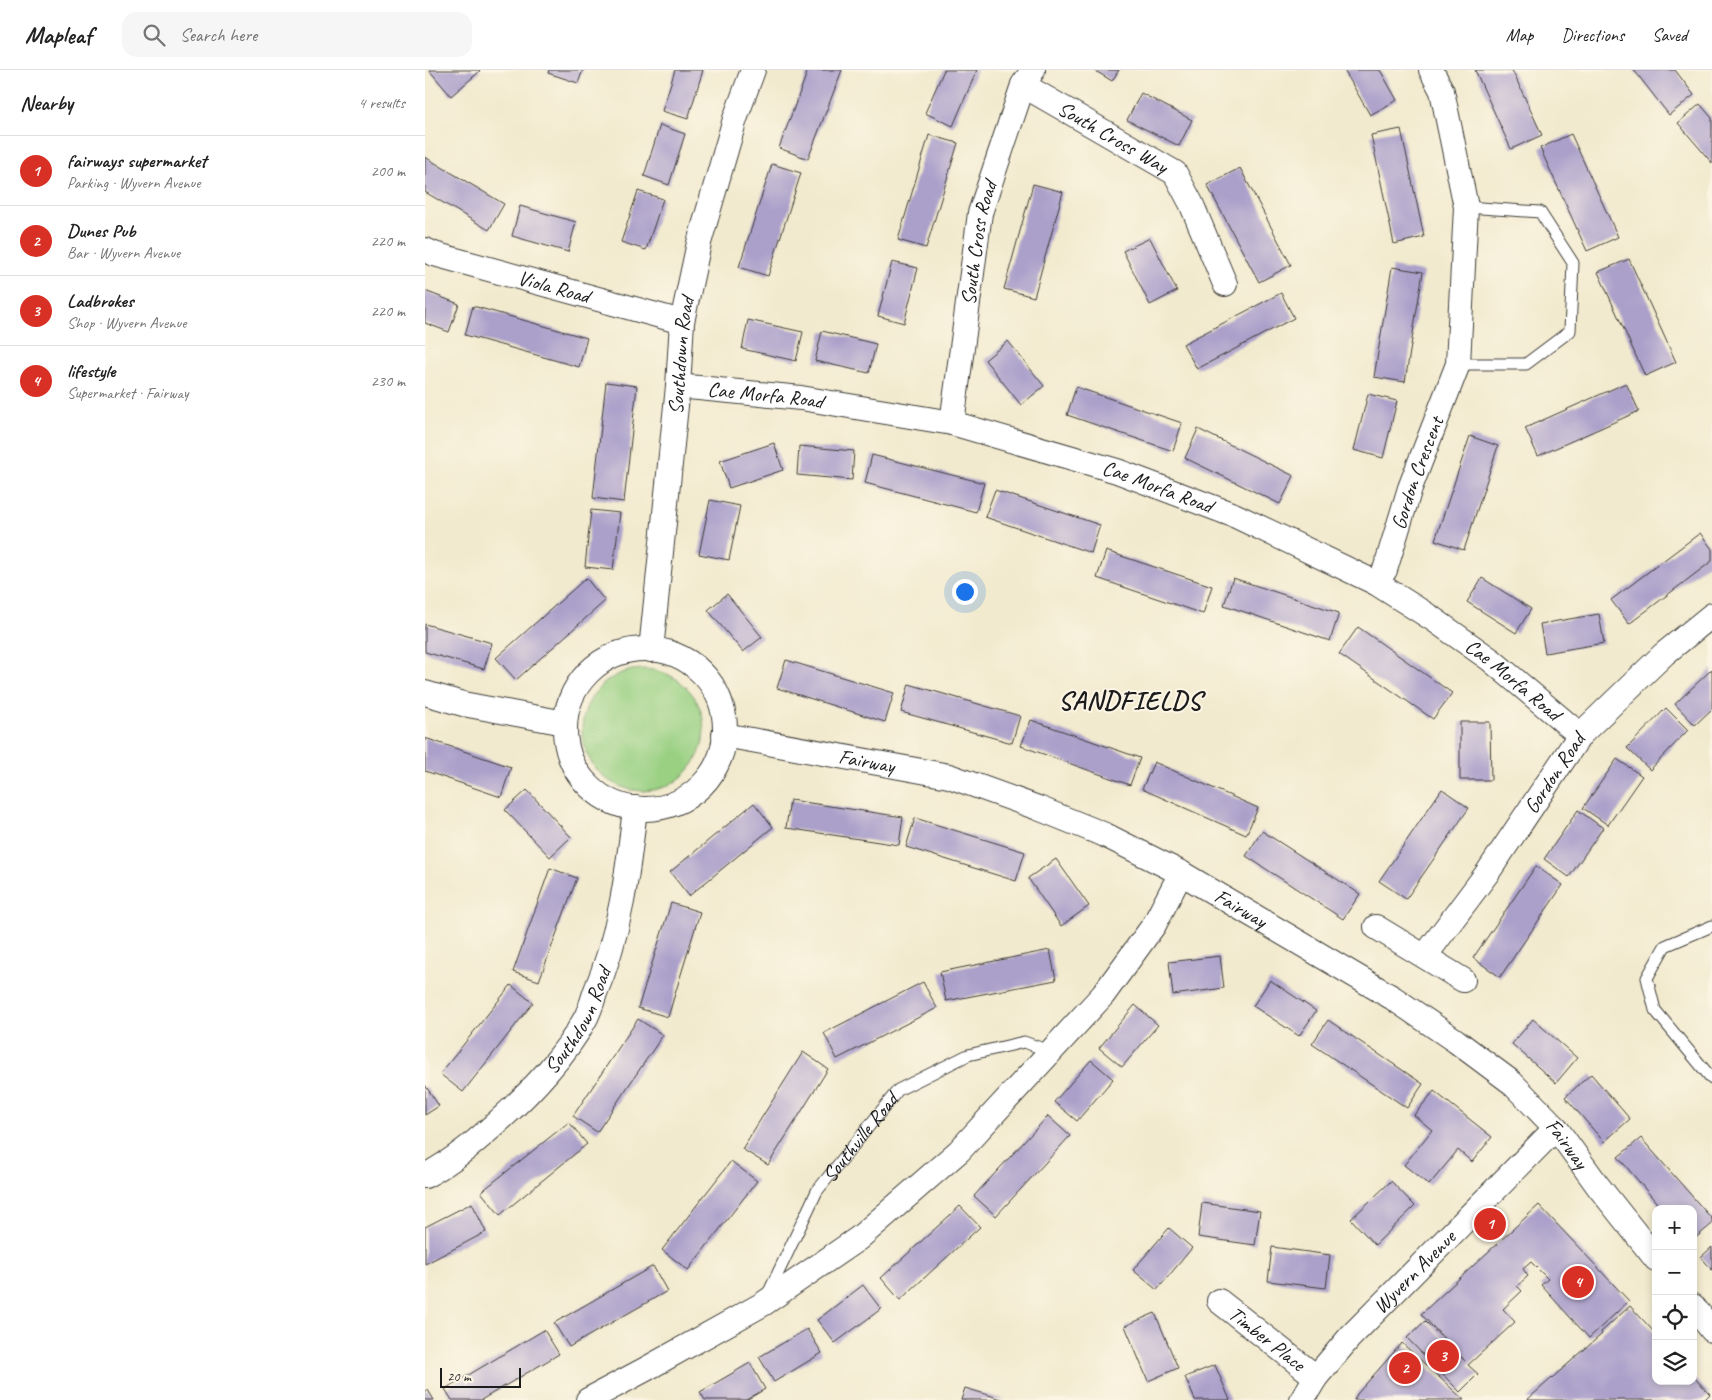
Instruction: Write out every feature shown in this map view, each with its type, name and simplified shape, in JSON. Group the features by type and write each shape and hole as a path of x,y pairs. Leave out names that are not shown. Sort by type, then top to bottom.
{"street":[{"name":"Southdown Road","path":"651,650 678,386 682,322 699,243 735,119 753,70"},
{"name":"Gordon Crescent","path":"1375,583 1385,570 1410,488 1458,364 1466,207 1442,92 1431,70"},
{"name":"South Cross Way","path":"1028,78 1175,173 1191,203 1225,284"},
{"name":"South Cross Road","path":"952,424 980,213 1028,78"},
{"name":"Viola Road","path":"425,250 682,322"},
{"name":"Cae Morfa Road","path":"678,386 801,398 952,424 1117,471 1236,516 1375,583 1433,619 1491,660 1581,735"},
{"name":"Gordon Road","path":"1425,956 1488,872 1581,735 1664,654 1712,615"},
{"path":"630,650 651,650 671,654 690,663 705,677 717,694 723,714 724,735 721,753 714,770 688,796 671,804 653,809 635,808 615,803 597,794 583,780 570,756 566,743 565,723 569,702 579,684 593,668 610,657 630,650"},
{"path":"425,692 463,704 565,723"},
{"name":"Fairway","path":"724,735 949,776 1038,808 1097,832 1181,873 1393,998 1456,1041 1511,1082 1556,1128 1597,1186 1652,1254"},
{"name":"Southdown Road","path":"425,1176 472,1146 516,1106 557,1060 584,1021 605,971 617,928 629,865 635,808"},
{"path":"588,1400 763,1304 859,1238 959,1151 1103,994 1154,925 1181,873"},
{"path":"1376,927 1463,980"},
{"name":"Wyvern Avenue","path":"1302,1400 1316,1377 1350,1336 1556,1128"},
{"name":"Timber Place","path":"1219,1301 1316,1377"},
{"path":"1697,1311 1712,1330"}],"lane":[{"path":"1458,364 1526,364 1570,331 1573,263 1540,212 1466,207"},
{"path":"1712,926 1665,946 1647,978 1655,1010 1712,1079"},
{"name":"Southville Road","path":"763,1304 817,1191 898,1090 969,1055 1024,1042 1049,1051"}],"green space":[{"path":"643,669 666,674 686,687 699,707 704,730 699,753 686,773 666,786 643,791 620,786 600,773 587,753 582,730 587,707 600,687 620,674"}],"building":[{"path":"429,70 479,70 480,71 451,96"},
{"path":"549,70 583,70 578,83 548,73"},
{"path":"675,70 703,70 688,119 662,111"},
{"path":"808,70 842,70 808,159 779,148"},
{"path":"944,70 977,70 953,126 925,113"},
{"path":"1094,70 1119,70 1112,81"},
{"path":"1344,70 1380,70 1397,100 1370,115"},
{"path":"1475,70 1512,70 1542,135 1511,149"},
{"path":"1634,70 1675,70 1694,95 1669,115"},
{"path":"1141,93 1192,120 1179,146 1127,120"},
{"path":"1700,104 1712,118 1712,163 1678,123"},
{"path":"660,125 685,134 669,185 644,176"},
{"path":"1401,129 1424,237 1394,244 1371,135"},
{"path":"1571,134 1618,237 1587,251 1540,148"},
{"path":"929,135 958,143 926,248 898,240"},
{"path":"425,157 504,204 489,230 425,192"},
{"path":"772,164 801,173 768,276 739,267"},
{"path":"1240,168 1291,265 1259,282 1207,185"},
{"path":"1033,184 1063,192 1034,297 1004,289"},
{"path":"638,191 663,199 646,250 621,242"},
{"path":"520,206 576,222 568,252 512,236"},
{"path":"1150,238 1177,291 1150,305 1123,251"},
{"path":"1629,259 1676,362 1645,376 1598,272"},
{"path":"892,262 918,268 904,323 878,316"},
{"path":"1392,267 1423,272 1405,382 1374,377"},
{"path":"425,291 459,304 449,332 425,323"},
{"path":"1281,293 1294,318 1197,369 1183,344"},
{"path":"473,306 587,338 579,367 465,335"},
{"path":"748,320 803,332 796,361 742,349"},
{"path":"822,331 876,344 869,373 815,361"},
{"path":"1008,341 1044,386 1021,405 985,360"},
{"path":"606,382 637,386 624,502 593,498"},
{"path":"1626,383 1639,411 1538,456 1525,428"},
{"path":"1076,387 1182,423 1173,451 1067,415"},
{"path":"1368,394 1397,401 1383,458 1354,450"},
{"path":"1198,429 1294,476 1280,504 1185,458"},
{"path":"1470,436 1498,446 1464,550 1435,540"},
{"path":"774,443 783,470 729,488 720,461"},
{"path":"799,446 854,451 852,480 797,475"},
{"path":"872,455 984,483 976,512 865,483"},
{"path":"995,490 1100,525 1091,553 985,517"},
{"path":"710,500 740,506 729,560 699,554"},
{"path":"591,510 620,513 613,570 585,567"},
{"path":"1700,533 1712,549 1712,561 1629,624 1611,600"},
{"path":"1106,551 1212,586 1203,614 1097,578"},
{"path":"586,578 605,601 516,680 496,658"},
{"path":"1233,578 1339,613 1330,641 1224,605"},
{"path":"1482,578 1531,609 1516,633 1467,602"},
{"path":"727,594 762,637 743,652 708,610"},
{"path":"1599,614 1604,643 1545,653 1540,624"},
{"path":"425,624 492,643 484,669 425,652"},
{"path":"1358,627 1452,693 1433,719 1339,654"},
{"path":"786,660 894,693 885,722 777,688"},
{"path":"1712,669 1712,709 1695,725 1675,704"},
{"path":"909,684 1020,716 1012,743 901,712"},
{"path":"1666,708 1688,730 1650,770 1627,748"},
{"path":"1031,720 1140,758 1130,785 1021,746"},
{"path":"1460,722 1490,722 1491,780 1460,780"},
{"path":"425,738 511,767 501,797 425,771"},
{"path":"1617,759 1642,776 1608,825 1583,808"},
{"path":"1154,762 1258,808 1246,835 1142,789"},
{"path":"1442,789 1469,808 1406,899 1379,881"},
{"path":"527,790 571,837 550,857 505,810"},
{"path":"790,800 903,817 899,845 786,828"},
{"path":"754,803 773,827 689,896 670,872"},
{"path":"1578,810 1603,828 1569,877 1544,859"},
{"path":"915,818 1025,852 1016,881 906,847"},
{"path":"1262,831 1360,894 1343,919 1246,856"},
{"path":"1056,859 1089,906 1061,926 1028,878"},
{"path":"1536,866 1563,885 1500,977 1473,958"},
{"path":"550,868 577,878 539,981 513,972"},
{"path":"671,903 700,912 668,1017 638,1008"},
{"path":"1050,950 1056,980 946,1001 940,972"},
{"path":"1220,956 1224,988 1173,995 1169,962"},
{"path":"1270,980 1316,1011 1299,1036 1253,1006"},
{"path":"923,982 937,1008 837,1059 824,1033"},
{"path":"511,985 533,1003 463,1092 440,1074"},
{"path":"1135,1005 1158,1025 1122,1067 1099,1048"},
{"path":"638,1019 663,1035 597,1132 573,1116"},
{"path":"1533,1019 1577,1058 1556,1083 1512,1044"},
{"path":"1328,1020 1423,1084 1407,1108 1312,1044"},
{"path":"803,1052 828,1069 768,1165 742,1149"},
{"path":"1091,1060 1113,1079 1077,1121 1054,1102"},
{"path":"1591,1074 1630,1119 1604,1142 1565,1097"},
{"path":"425,1085 439,1106 425,1115"},
{"path":"1434,1091 1492,1137 1472,1162 1458,1150 1429,1185 1404,1165 1432,1130 1414,1115"},
{"path":"1048,1116 1070,1136 996,1216 974,1196"},
{"path":"569,1122 587,1144 500,1215 481,1192"},
{"path":"1641,1138 1712,1219 1712,1224 1697,1237 1697,1205 1659,1205 1618,1157"},
{"path":"731,1161 757,1181 688,1270 662,1250"},
{"path":"1391,1181 1415,1206 1375,1245 1351,1219"},
{"path":"472,1203 486,1232 425,1264 425,1227"},
{"path":"1202,1203 1260,1211 1255,1245 1198,1237"},
{"path":"1539,1205 1629,1301 1589,1338 1541,1285 1548,1279 1531,1262 1523,1269 1528,1276 1517,1286 1522,1291 1503,1309 1515,1322 1468,1365 1478,1374 1460,1392 1407,1338 1425,1321 1465,1361 1421,1314"},
{"path":"960,1206 980,1227 900,1300 881,1278"},
{"path":"1169,1228 1192,1248 1157,1290 1133,1270"},
{"path":"1272,1247 1330,1255 1326,1288 1268,1281"},
{"path":"1712,1247 1712,1270 1701,1257"},
{"path":"653,1266 667,1291 569,1347 554,1323"},
{"path":"863,1285 881,1309 835,1343 817,1320"},
{"path":"1630,1306 1652,1330 1652,1385 1697,1385 1697,1380 1710,1394 1704,1400 1527,1400 1602,1334 1601,1332"},
{"path":"1155,1313 1178,1368 1148,1381 1125,1326"},
{"path":"807,1329 822,1353 774,1382 759,1357"},
{"path":"544,1330 559,1354 481,1400 452,1400 445,1389"},
{"path":"1402,1343 1464,1400 1354,1400 1357,1394"},
{"path":"750,1363 765,1389 746,1400 705,1400 700,1392"},
{"path":"1215,1365 1230,1400 1195,1400 1185,1377"},
{"path":"965,1388 1005,1400 961,1400"},
{"path":"428,1390 434,1400 425,1400 425,1391"}],"place":[{"name":"fairways supermarket","path":"1490,1224"},
{"name":"lifestyle","path":"1578,1282"},
{"name":"Ladbrokes","path":"1443,1356"},
{"name":"Dunes Pub","path":"1405,1368"}],"district":[{"name":"SANDFIELDS","path":"1130,700"}]}
